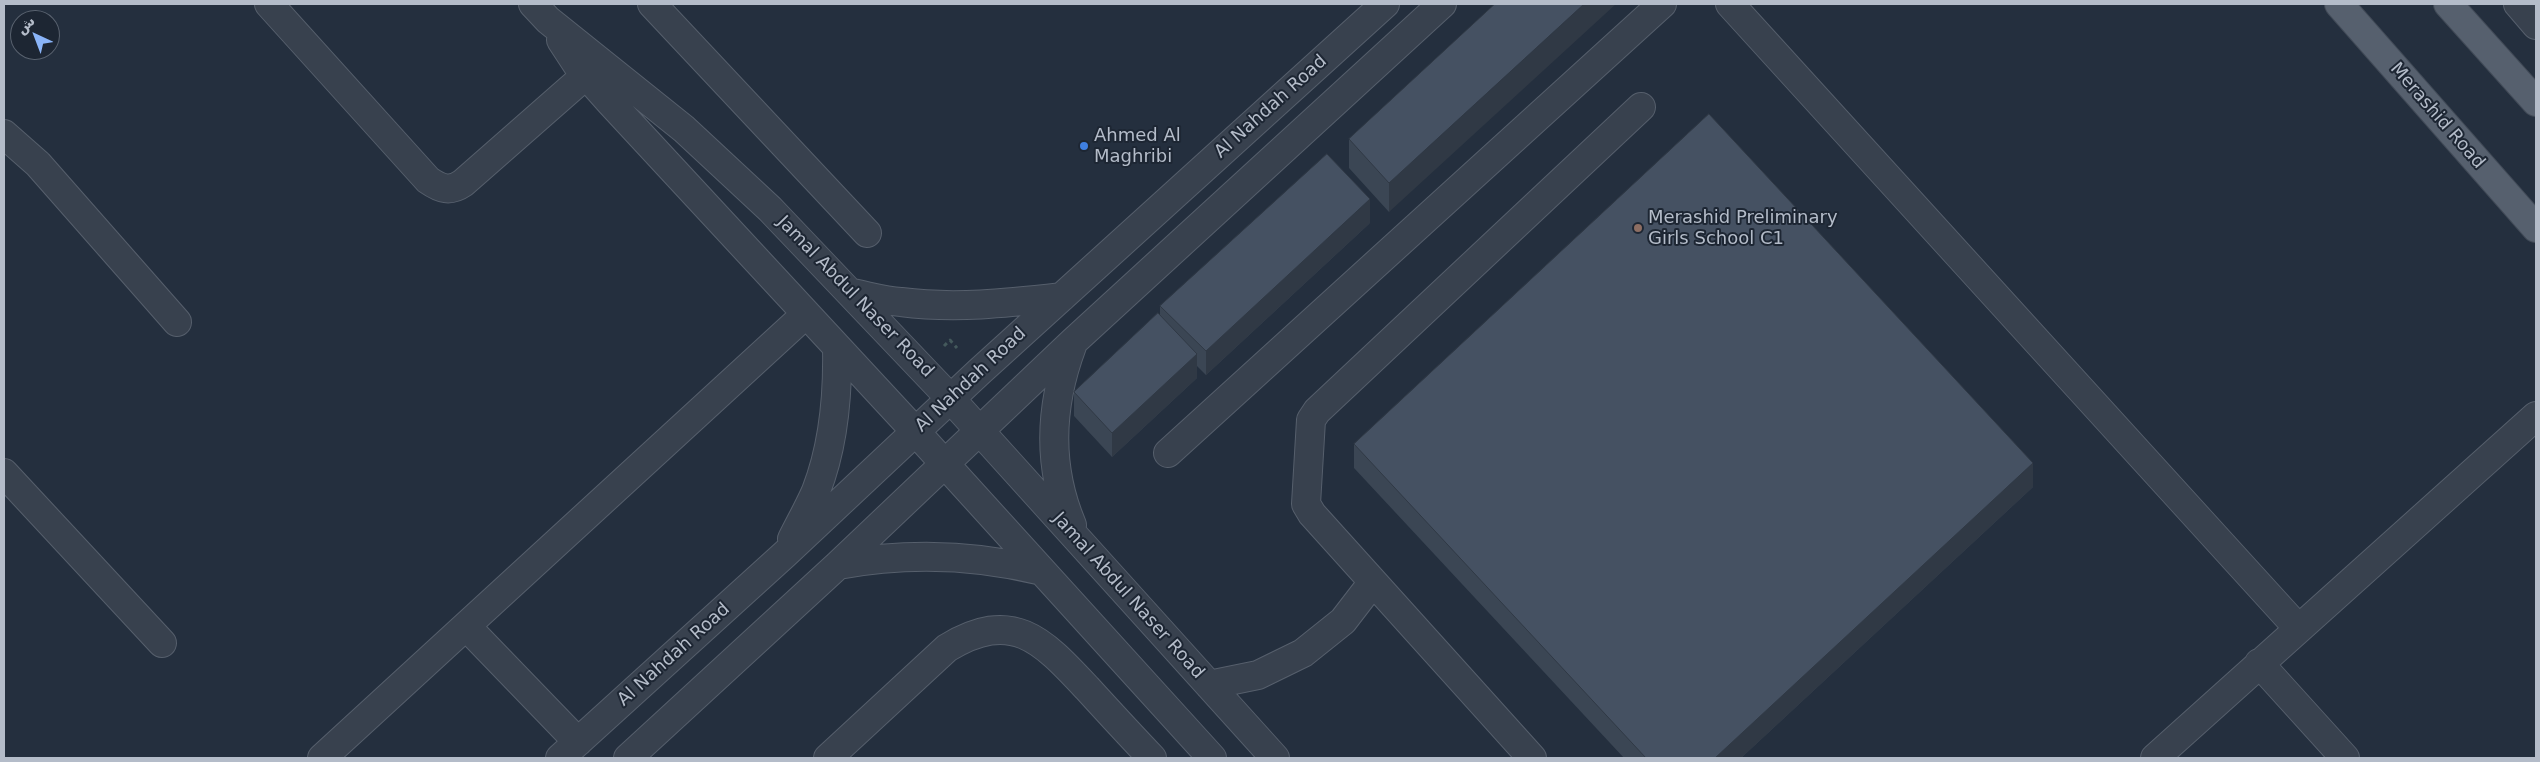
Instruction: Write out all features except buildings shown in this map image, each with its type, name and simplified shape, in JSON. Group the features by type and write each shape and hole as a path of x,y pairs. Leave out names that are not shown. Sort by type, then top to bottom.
{"main road":[{"name":"Merashid Road","path":"2338,4 2536,228"},
{"path":"2448,4 2536,100"}],"street":[{"path":"269,4 428,180 440,188 454,189 464,183 586,75"},
{"path":"652,4 867,233"},
{"name":"Al Nahdah Road","path":"569,750 785,554 950,398 1385,4"},
{"path":"628,758 838,565 1073,342 1442,4"},
{"path":"1168,453 1662,4"},
{"path":"1730,4 2298,628"},
{"path":"2518,4 2536,25"},
{"name":"Jamal Abdul Naser Road","path":"541,12 586,75 1212,758"},
{"name":"Jamal Abdul Naser Road","path":"541,12 699,142 770,209 950,398 1275,758"},
{"path":"1532,758 1312,514 1306,504 1311,420 1317,411 1641,107"},
{"path":"4,134 38,164 177,322"},
{"path":"852,293 900,302 950,306 999,304 1062,297"},
{"path":"322,758 806,314"},
{"path":"1073,342 1060,382 1055,407 1053,441 1056,474 1064,508 1077,539"},
{"path":"785,554 816,490 827,455 834,420 838,384 837,348"},
{"path":"2155,758 2536,416"},
{"path":"4,473 162,643"},
{"path":"838,565 872,559 940,555 1008,563 1042,571"},
{"path":"1209,685 1258,675 1303,653 1343,621 1373,582"},
{"path":"466,626 569,750"},
{"path":"828,758 947,648 968,635 992,630 1016,632 1039,641 1058,657 1152,758"},
{"path":"2259,663 2345,758"}],"place":[{"name":"Ahmed Al Maghribi","path":"1084,146"},
{"name":"Merashid Preliminary Girls School C1","path":"1638,228"}]}
